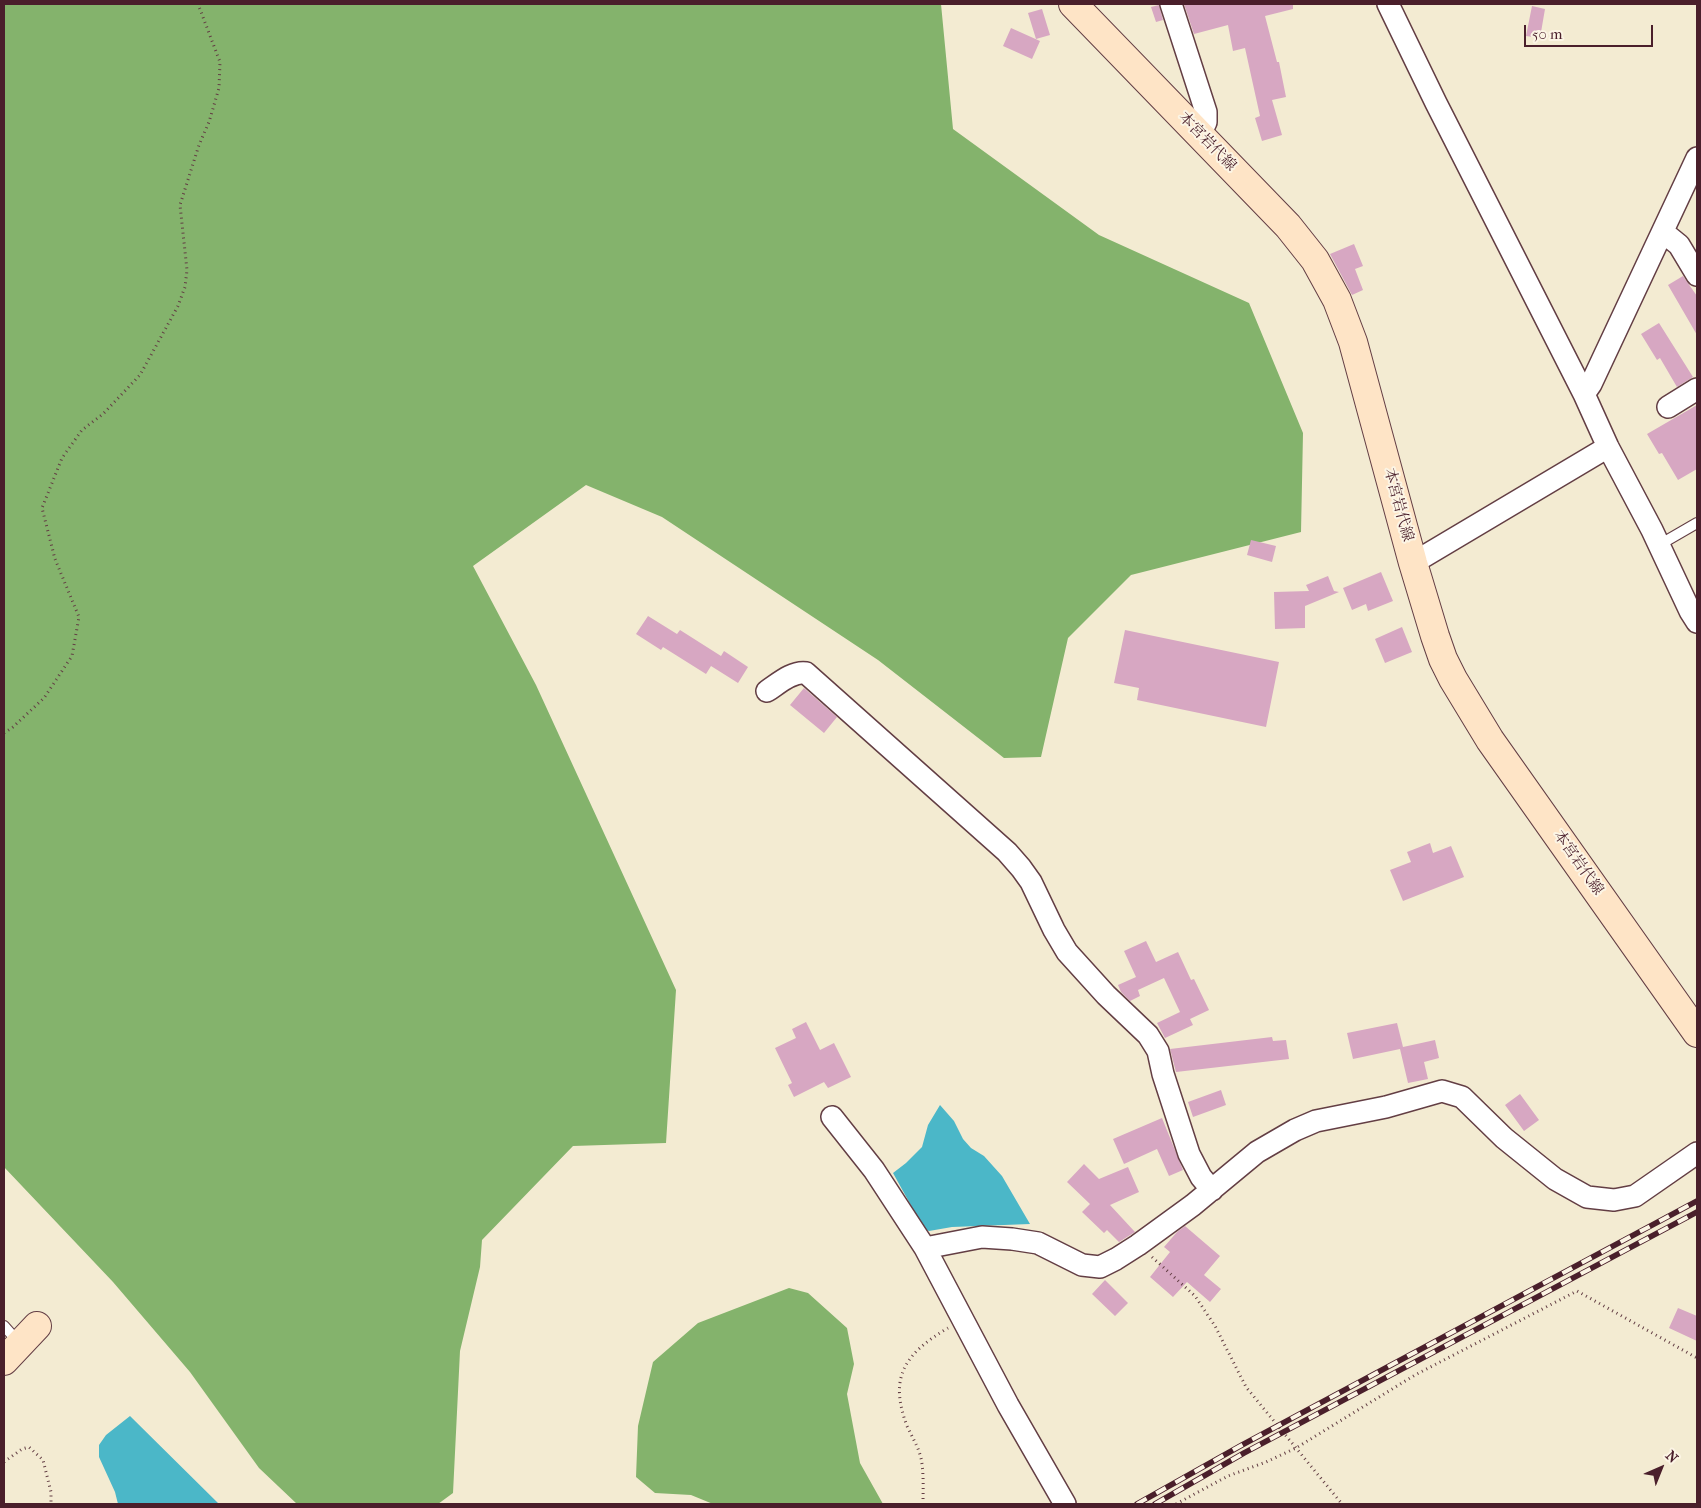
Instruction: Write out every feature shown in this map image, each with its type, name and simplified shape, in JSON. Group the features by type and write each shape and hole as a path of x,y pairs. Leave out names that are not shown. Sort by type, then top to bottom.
{"main road":[{"name":"本宮岩代線","path":"1073,4 1288,226 1315,260 1337,300 1355,350 1413,563 1443,659 1490,740 1697,1033"}],"street":[{"path":"1171,4 1206,112 1206,122 1200,135"},
{"path":"1388,4 1436,103 1584,394 1608,448 1697,622"},
{"path":"1584,394 1591,384 1664,232 1697,158"},
{"path":"1664,232 1679,245 1697,275"},
{"path":"1668,407 1697,390"},
{"path":"1413,563 1608,448"},
{"path":"767,692 793,675 800,672 806,673 897,752 1007,852 1031,882 1067,952 1106,995 1148,1036 1158,1050 1163,1074 1189,1154 1212,1190"},
{"path":"924,1248 982,1237 1012,1239 1038,1242 1082,1265 1100,1267 1138,1245 1212,1190 1257,1152 1302,1127 1316,1121 1386,1107 1442,1091 1462,1097 1504,1138 1562,1183 1587,1197 1614,1200 1635,1196 1697,1153"},
{"path":"832,1117 874,1170 924,1248 1008,1405 1065,1504"}],"lane":[{"path":"1659,545 1697,523"}],"path":[{"path":"4,733 44,698 72,656 79,617 55,559 42,508 62,458 82,430 102,414 140,375 178,306 185,287 187,270 180,206 198,144 209,122 219,88 220,62 198,4"},
{"path":"1138,1245 1195,1296 1215,1326 1246,1387 1342,1504"},
{"path":"1176,1504 1228,1476 1266,1462 1296,1448 1415,1375 1577,1291 1697,1358"},
{"path":"923,1504 923,1473 920,1456 899,1398 903,1370 910,1357 920,1346 962,1320"},
{"path":"4,1462 22,1449 29,1447 43,1460 51,1492 51,1504"}],"green space":[{"path":"4,4 941,4 953,129 1099,235 1249,303 1303,433 1301,532 1131,575 1068,638 1041,757 1004,758 878,660 662,517 586,485 473,566 536,685 676,990 666,1143 573,1146 482,1240 480,1267 460,1351 453,1493 438,1504 297,1504 259,1468 190,1372 113,1282 4,1167"},
{"path":"789,1288 808,1293 847,1328 854,1364 847,1394 860,1463 883,1504 713,1504 691,1495 655,1493 636,1477 638,1426 653,1362 698,1323"}],"water":[{"path":"940,1105 954,1121 963,1139 971,1148 984,1156 1002,1176 1030,1224 952,1227 929,1231 924,1229 893,1173 922,1147 928,1125"},
{"path":"130,1416 219,1504 118,1504 115,1492 99,1457 99,1445 106,1435"}],"building":[{"path":"1184,4 1293,4 1293,9 1265,16 1277,62 1279,62 1286,97 1272,100 1282,135 1262,141 1255,118 1260,116 1245,48 1233,51 1228,25 1194,34"},
{"path":"1159,5 1163,20 1156,22 1151,7"},
{"path":"1532,6 1545,9 1540,38 1526,36"},
{"path":"1042,9 1050,35 1036,39 1028,13"},
{"path":"1011,28 1040,41 1032,59 1003,46"},
{"path":"1354,244 1363,266 1355,269 1363,290 1352,295 1330,254"},
{"path":"1683,276 1697,296 1697,335 1668,285"},
{"path":"1659,323 1693,377 1677,387 1660,358 1657,360 1641,334"},
{"path":"1697,405 1697,469 1678,480 1662,453 1659,454 1647,434"},
{"path":"1251,540 1276,546 1272,562 1247,555"},
{"path":"1381,572 1393,601 1368,611 1366,604 1352,610 1343,588"},
{"path":"1328,576 1334,591 1339,592 1305,606 1305,628 1275,629 1274,592 1309,591 1306,585"},
{"path":"648,616 677,634 680,630 721,656 724,651 748,667 738,683 711,666 706,674 663,647 661,650 636,634"},
{"path":"1402,627 1412,652 1385,663 1375,639"},
{"path":"1125,630 1279,662 1266,727 1137,700 1139,688 1114,683"},
{"path":"804,688 837,717 824,733 790,705"},
{"path":"1430,843 1433,853 1451,846 1464,877 1403,901 1390,870 1411,862 1407,852"},
{"path":"1146,941 1156,962 1178,952 1191,980 1194,979 1209,1010 1190,1019 1193,1025 1165,1038 1157,1023 1180,1012 1164,978 1138,990 1140,996 1130,1001 1121,992 1118,985 1136,977 1124,951"},
{"path":"806,1022 820,1050 834,1043 851,1077 828,1088 824,1082 794,1097 788,1085 792,1083 775,1048 796,1038 792,1029"},
{"path":"1397,1023 1403,1047 1435,1040 1439,1058 1424,1062 1428,1079 1408,1083 1400,1049 1353,1059 1347,1033"},
{"path":"1272,1037 1273,1041 1286,1040 1289,1059 1176,1072 1170,1049"},
{"path":"1221,1090 1226,1105 1193,1117 1188,1102"},
{"path":"1520,1094 1539,1120 1524,1131 1505,1105"},
{"path":"1162,1118 1183,1170 1169,1176 1157,1149 1124,1164 1113,1139"},
{"path":"1084,1164 1099,1179 1128,1167 1139,1192 1110,1205 1135,1232 1119,1242 1107,1230 1104,1233 1082,1212 1090,1204 1067,1182"},
{"path":"1185,1226 1220,1256 1204,1275 1221,1289 1210,1302 1187,1282 1173,1297 1150,1277 1170,1252 1164,1247"},
{"path":"1105,1280 1128,1303 1115,1316 1092,1294"},
{"path":"1678,1308 1697,1316 1697,1341 1669,1328"}],"railway":[{"path":"1137,1504 1242,1445 1697,1201"},
{"path":"1155,1504 1244,1453 1697,1212"}]}
